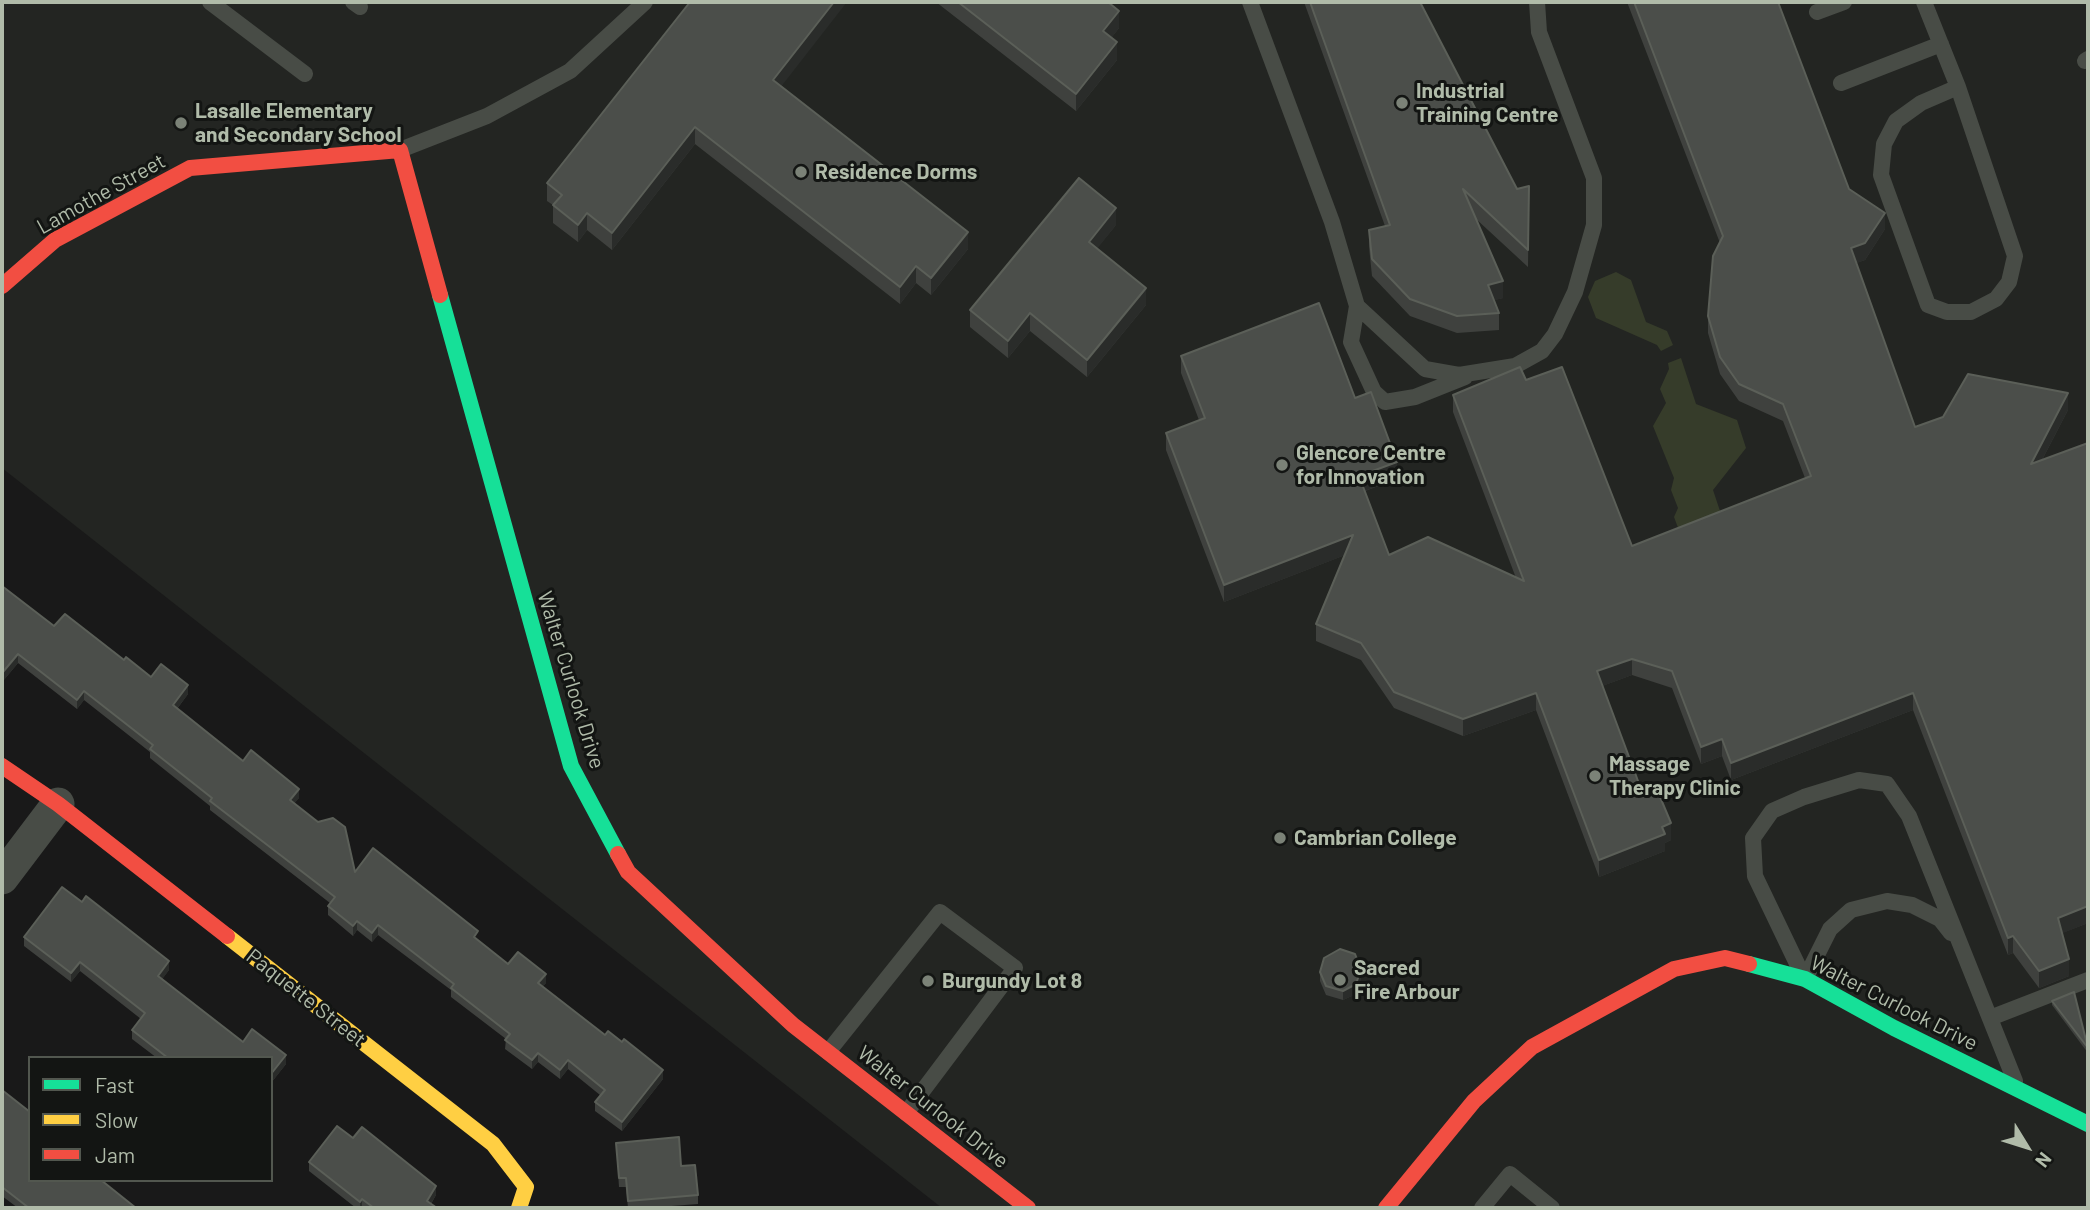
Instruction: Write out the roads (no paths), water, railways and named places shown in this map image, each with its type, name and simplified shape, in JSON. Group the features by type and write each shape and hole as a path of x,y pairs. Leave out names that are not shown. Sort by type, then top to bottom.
{"street":[{"name":"Lamothe Street","path":"2,286 55,240 190,169 400,150"},
{"name":"Walter Curlook Drive","path":"400,150 571,766 628,872 793,1025 1028,1208"},
{"name":"Paquette Street","path":"2,766 58,804 493,1144 526,1187 519,1208"},
{"path":"2,878 58,804"},
{"name":"Walter Curlook Drive","path":"1386,1208 1474,1101 1532,1047 1674,970 1725,958 1805,979 2088,1124"}],"lane":[{"path":"210,2 305,74"},
{"path":"400,150 487,116 570,71 645,2"},
{"path":"1250,2 1332,222 1357,306 1350,342 1374,392 1385,402 1415,397 1477,372"},
{"path":"1357,306 1425,369 1459,375 1515,366 1542,351 1555,334 1575,292 1594,225 1594,178 1539,32 1537,2"},
{"path":"1817,12 1844,2"},
{"path":"1924,2 1958,87 2015,256 2009,282 1996,299 1971,312 1947,312 1928,305 1881,175 1884,144 1896,121 1921,103 1958,87"},
{"path":"1842,83 1941,44"},
{"path":"1805,979 1755,876 1753,838 1772,811 1859,779 1887,784 1909,816 2019,1090"},
{"path":"1805,979 1830,929 1852,910 1887,901 1912,905 1941,919 1962,949"},
{"path":"828,1052 940,912 1015,968 906,1113"},
{"path":"1990,1018 2088,979"},
{"path":"1482,1208 1510,1174 1552,1208"}],"place":[{"name":"Industrial Training Centre","path":"1402,103"},
{"name":"Lasalle Elementary and Secondary School","path":"181,123"},
{"name":"Residence Dorms","path":"801,172"},
{"name":"Glencore Centre for Innovation","path":"1282,465"},
{"name":"Massage Therapy Clinic","path":"1595,776"},
{"name":"Cambrian College","path":"1280,838"},
{"name":"Sacred Fire Arbour","path":"1340,980"},
{"name":"Burgundy Lot 8","path":"928,981"}]}
